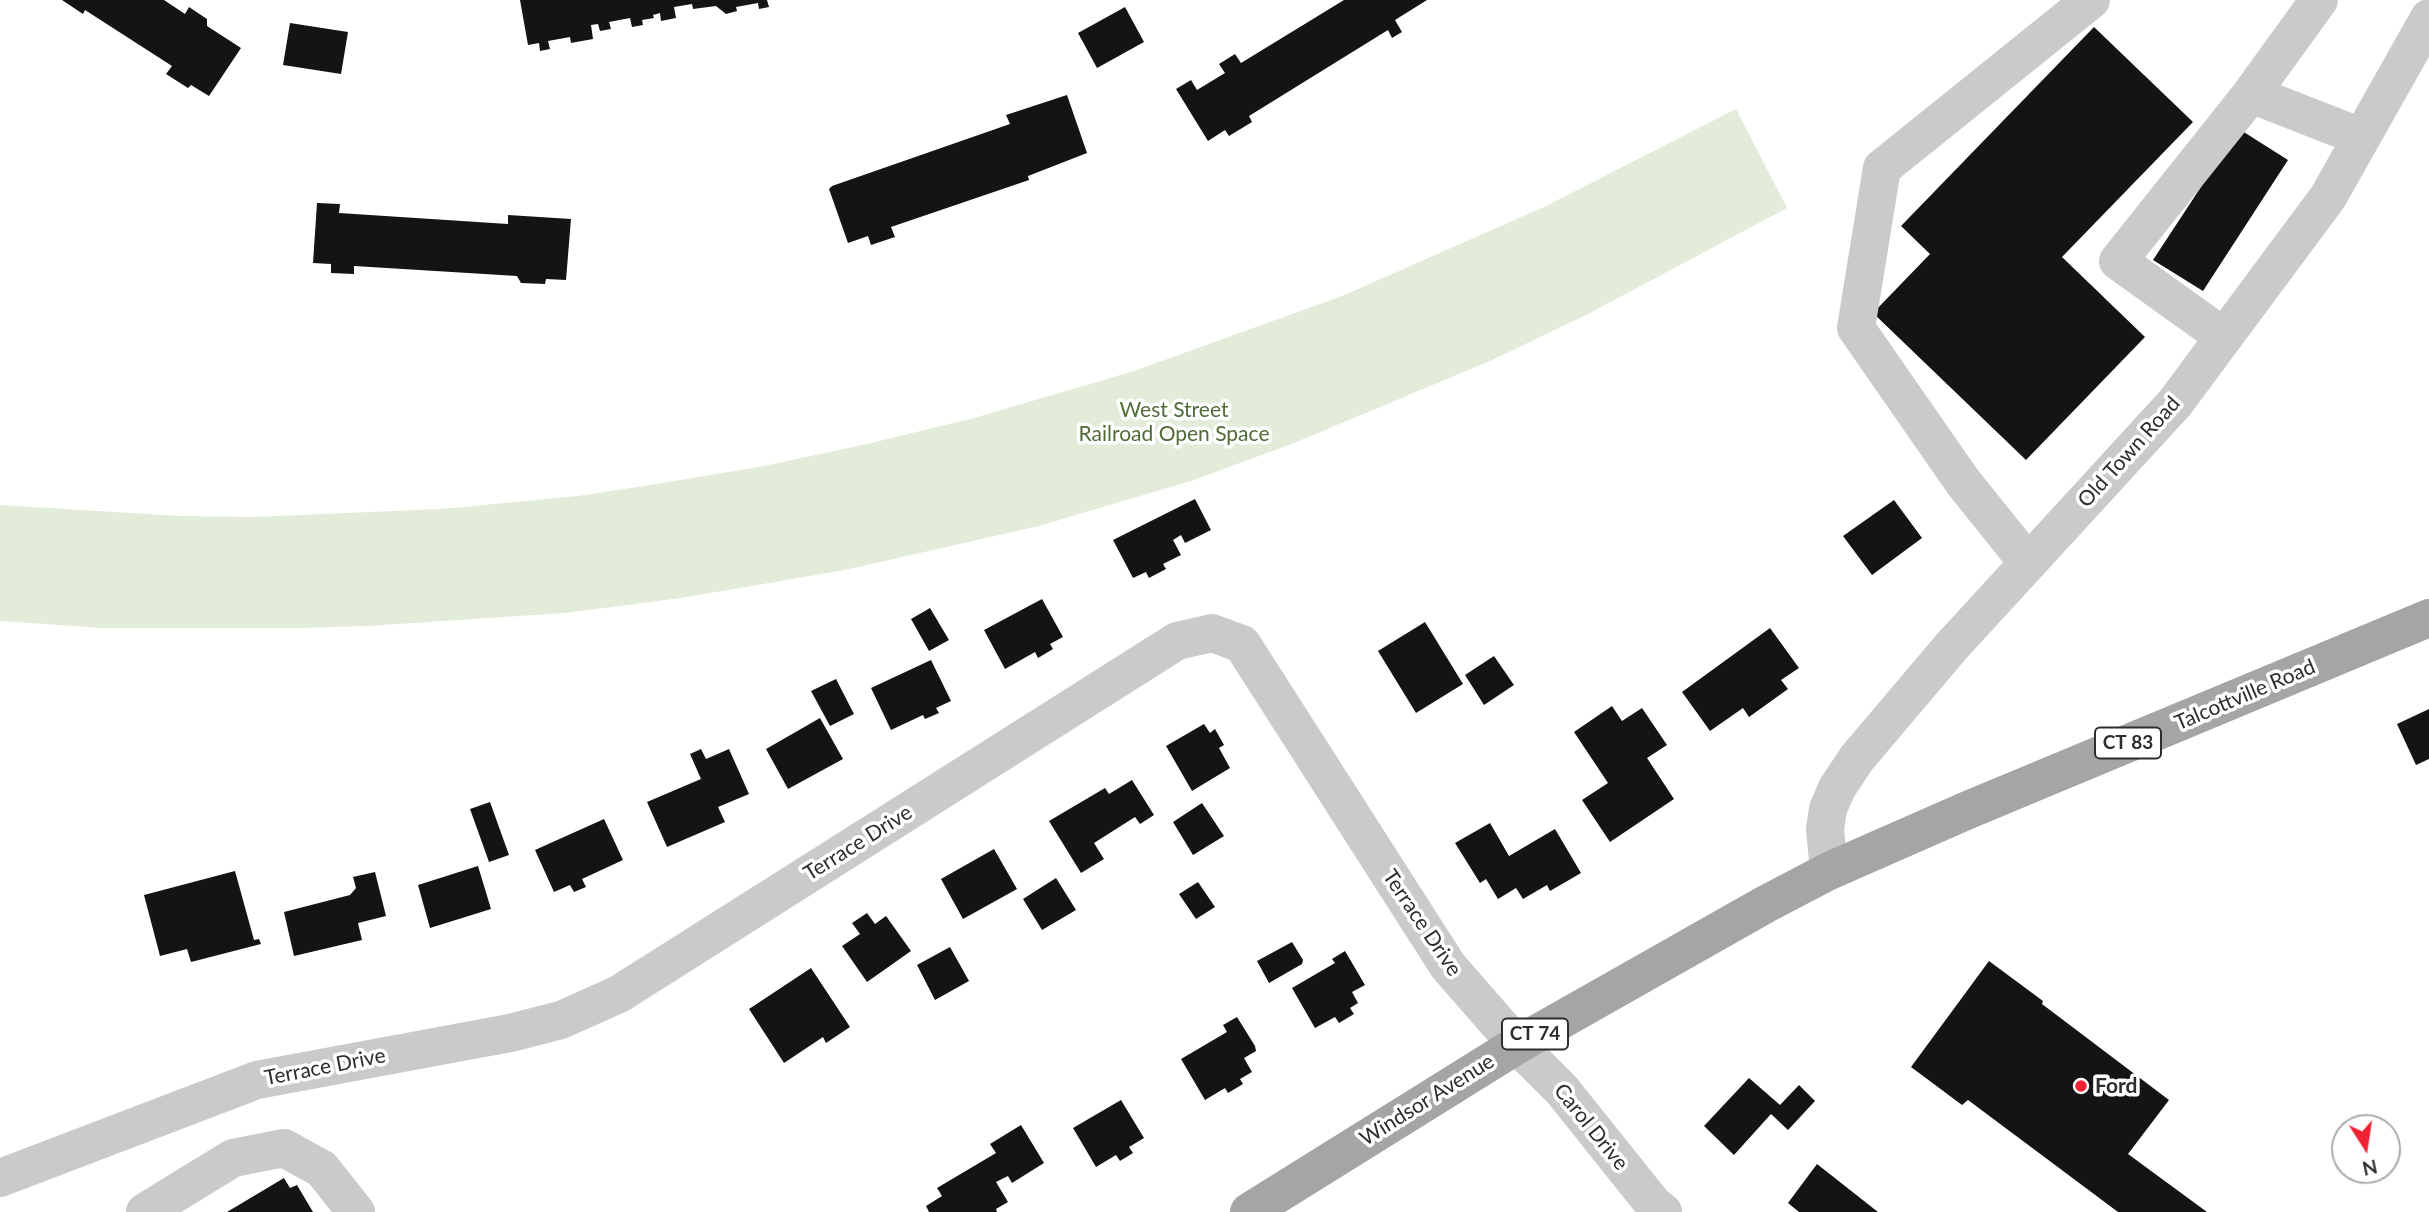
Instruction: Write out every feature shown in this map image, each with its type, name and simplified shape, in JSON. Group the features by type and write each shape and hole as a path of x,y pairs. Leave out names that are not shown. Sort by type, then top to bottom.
{"main road":[{"name":"Talcottville Road","path":"1829,871 2429,618"},
{"name":"Windsor Avenue","path":"1249,1212 1517,1045 1829,871"}],"street":[{"path":"2028,563 1963,482 1856,328 1882,168 2091,0"},
{"path":"2224,337 2118,261 2251,93 2319,0"},
{"name":"Old Town Road","path":"1829,871 1825,829 1828,809 1857,758 1951,647 2175,403 2328,197 2429,18"},
{"path":"2251,93 2361,137"},
{"name":"Terrace Drive","path":"0,1178 257,1080 510,1033 561,1020 619,994 1177,641 1212,633 1242,644 1448,966 1517,1045"},
{"name":"Carol Drive","path":"1517,1045 1562,1090 1654,1205 1663,1212"},
{"path":"145,1212 233,1158 284,1148 322,1169 356,1212"}],"green space":[{"name":"West Street Railroad Open Space","path":"1736,109 1787,208 1586,315 1490,361 1294,443 1194,480 1039,526 845,570 681,598 565,613 300,628 103,628 0,621 0,505 180,516 252,517 441,509 578,496 759,467 867,444 974,418 1134,371 1342,296 1544,207"}],"building":[{"path":"62,0 164,0 185,14 189,7 207,19 207,26 241,48 209,96 191,85 188,88 166,74 172,66 85,10 83,14"},
{"path":"520,0 767,0 769,7 759,9 758,3 736,7 737,11 726,14 716,6 693,9 692,4 674,7 676,18 661,21 660,13 653,15 654,18 642,20 643,25 632,27 630,18 609,22 611,29 600,31 598,24 591,25 593,39 571,43 570,37 548,41 550,49 540,51 539,43 528,45"},
{"path":"1344,0 1427,0 1395,20 1402,32 1392,38 1388,30 1249,116 1252,122 1229,136 1225,130 1208,141 1176,89 1191,80 1197,90 1225,73 1219,64 1235,54 1241,63"},
{"path":"1125,7 1144,42 1097,68 1078,33"},
{"path":"290,23 348,32 341,74 283,65"},
{"path":"2094,27 2193,122 2062,257 2145,337 2026,460 1873,313 1930,254 1901,226"},
{"path":"1067,95 1087,153 1028,176 1029,180 891,227 895,237 871,245 868,236 848,243 829,189 832,186 1010,124 1006,115"},
{"path":"2239,129 2288,160 2203,291 2153,260"},
{"path":"317,203 340,204 339,213 508,224 508,215 571,219 566,280 546,279 545,284 521,283 517,276 354,266 354,274 331,273 331,264 313,263"},
{"path":"1195,499 1211,530 1185,543 1181,535 1173,540 1181,555 1163,564 1166,569 1149,578 1146,572 1133,578 1113,540"},
{"path":"1894,500 1922,538 1872,575 1843,536"},
{"path":"1042,599 1063,637 1050,644 1053,649 1038,658 1035,652 1005,669 984,630"},
{"path":"930,608 949,640 929,651 911,619"},
{"path":"1425,622 1463,684 1416,713 1378,651"},
{"path":"1770,628 1799,668 1781,680 1788,689 1749,717 1743,708 1710,731 1682,692"},
{"path":"1494,656 1514,685 1484,705 1465,675"},
{"path":"931,660 951,701 936,708 939,713 925,719 923,715 891,730 871,688"},
{"path":"836,679 854,714 830,726 811,691"},
{"path":"1612,706 1622,721 1642,708 1667,745 1647,758 1674,799 1610,842 1582,800 1608,783 1574,732"},
{"path":"2429,709 2429,759 2416,765 2397,724"},
{"path":"820,718 843,759 788,789 766,749"},
{"path":"1204,724 1210,733 1215,729 1224,745 1219,748 1230,768 1192,791 1166,746"},
{"path":"701,749 706,759 729,749 749,794 718,807 725,822 667,847 647,802 701,779 690,754"},
{"path":"1132,780 1154,815 1140,824 1135,817 1094,843 1104,859 1081,873 1049,821 1105,788 1109,794"},
{"path":"490,802 509,855 489,862 470,809"},
{"path":"1202,803 1224,836 1193,855 1173,822"},
{"path":"604,819 623,860 582,879 586,887 574,892 570,885 554,892 535,850"},
{"path":"1490,823 1509,856 1555,829 1581,873 1550,891 1547,885 1523,899 1516,888 1498,899 1486,879 1480,883 1455,843"},
{"path":"994,849 1017,889 963,919 941,879"},
{"path":"478,866 491,909 430,928 418,885"},
{"path":"235,871 254,940 259,939 261,944 191,962 187,949 160,956 144,895"},
{"path":"375,872 386,916 358,923 362,940 294,956 284,912 350,895 356,888 353,877"},
{"path":"1056,878 1076,910 1042,930 1023,899"},
{"path":"1198,882 1215,907 1196,919 1179,894"},
{"path":"867,913 875,924 886,916 911,951 867,982 842,946 860,934 852,923"},
{"path":"1292,942 1303,960 1302,964 1269,983 1257,961"},
{"path":"950,947 969,981 935,1000 917,965"},
{"path":"1345,951 1365,985 1352,992 1358,1003 1350,1008 1354,1014 1339,1023 1335,1017 1315,1028 1292,988 1335,963 1332,959"},
{"path":"1989,961 2169,1100 2128,1154 2207,1212 2118,1212 1968,1100 1962,1105 1911,1067"},
{"path":"811,968 850,1027 826,1043 823,1037 784,1063 749,1009"},
{"path":"1237,1017 1255,1046 1256,1051 1244,1058 1252,1072 1240,1079 1243,1084 1228,1093 1225,1088 1205,1100 1181,1059 1227,1032 1223,1025"},
{"path":"1749,1078 1780,1105 1799,1085 1815,1101 1788,1130 1771,1114 1734,1155 1704,1126"},
{"path":"1121,1100 1144,1138 1129,1147 1133,1153 1120,1161 1116,1155 1096,1167 1073,1128"},
{"path":"1021,1125 1044,1163 1012,1183 1008,1176 996,1182 1008,1202 996,1209 997,1212 929,1212 926,1206 942,1196 937,1188 996,1153 990,1144"},
{"path":"1817,1164 1878,1212 1799,1212 1788,1203"},
{"path":"284,1178 290,1188 297,1185 313,1212 227,1212"}],"place":[{"name":"Ford","path":"2081,1086"}]}
